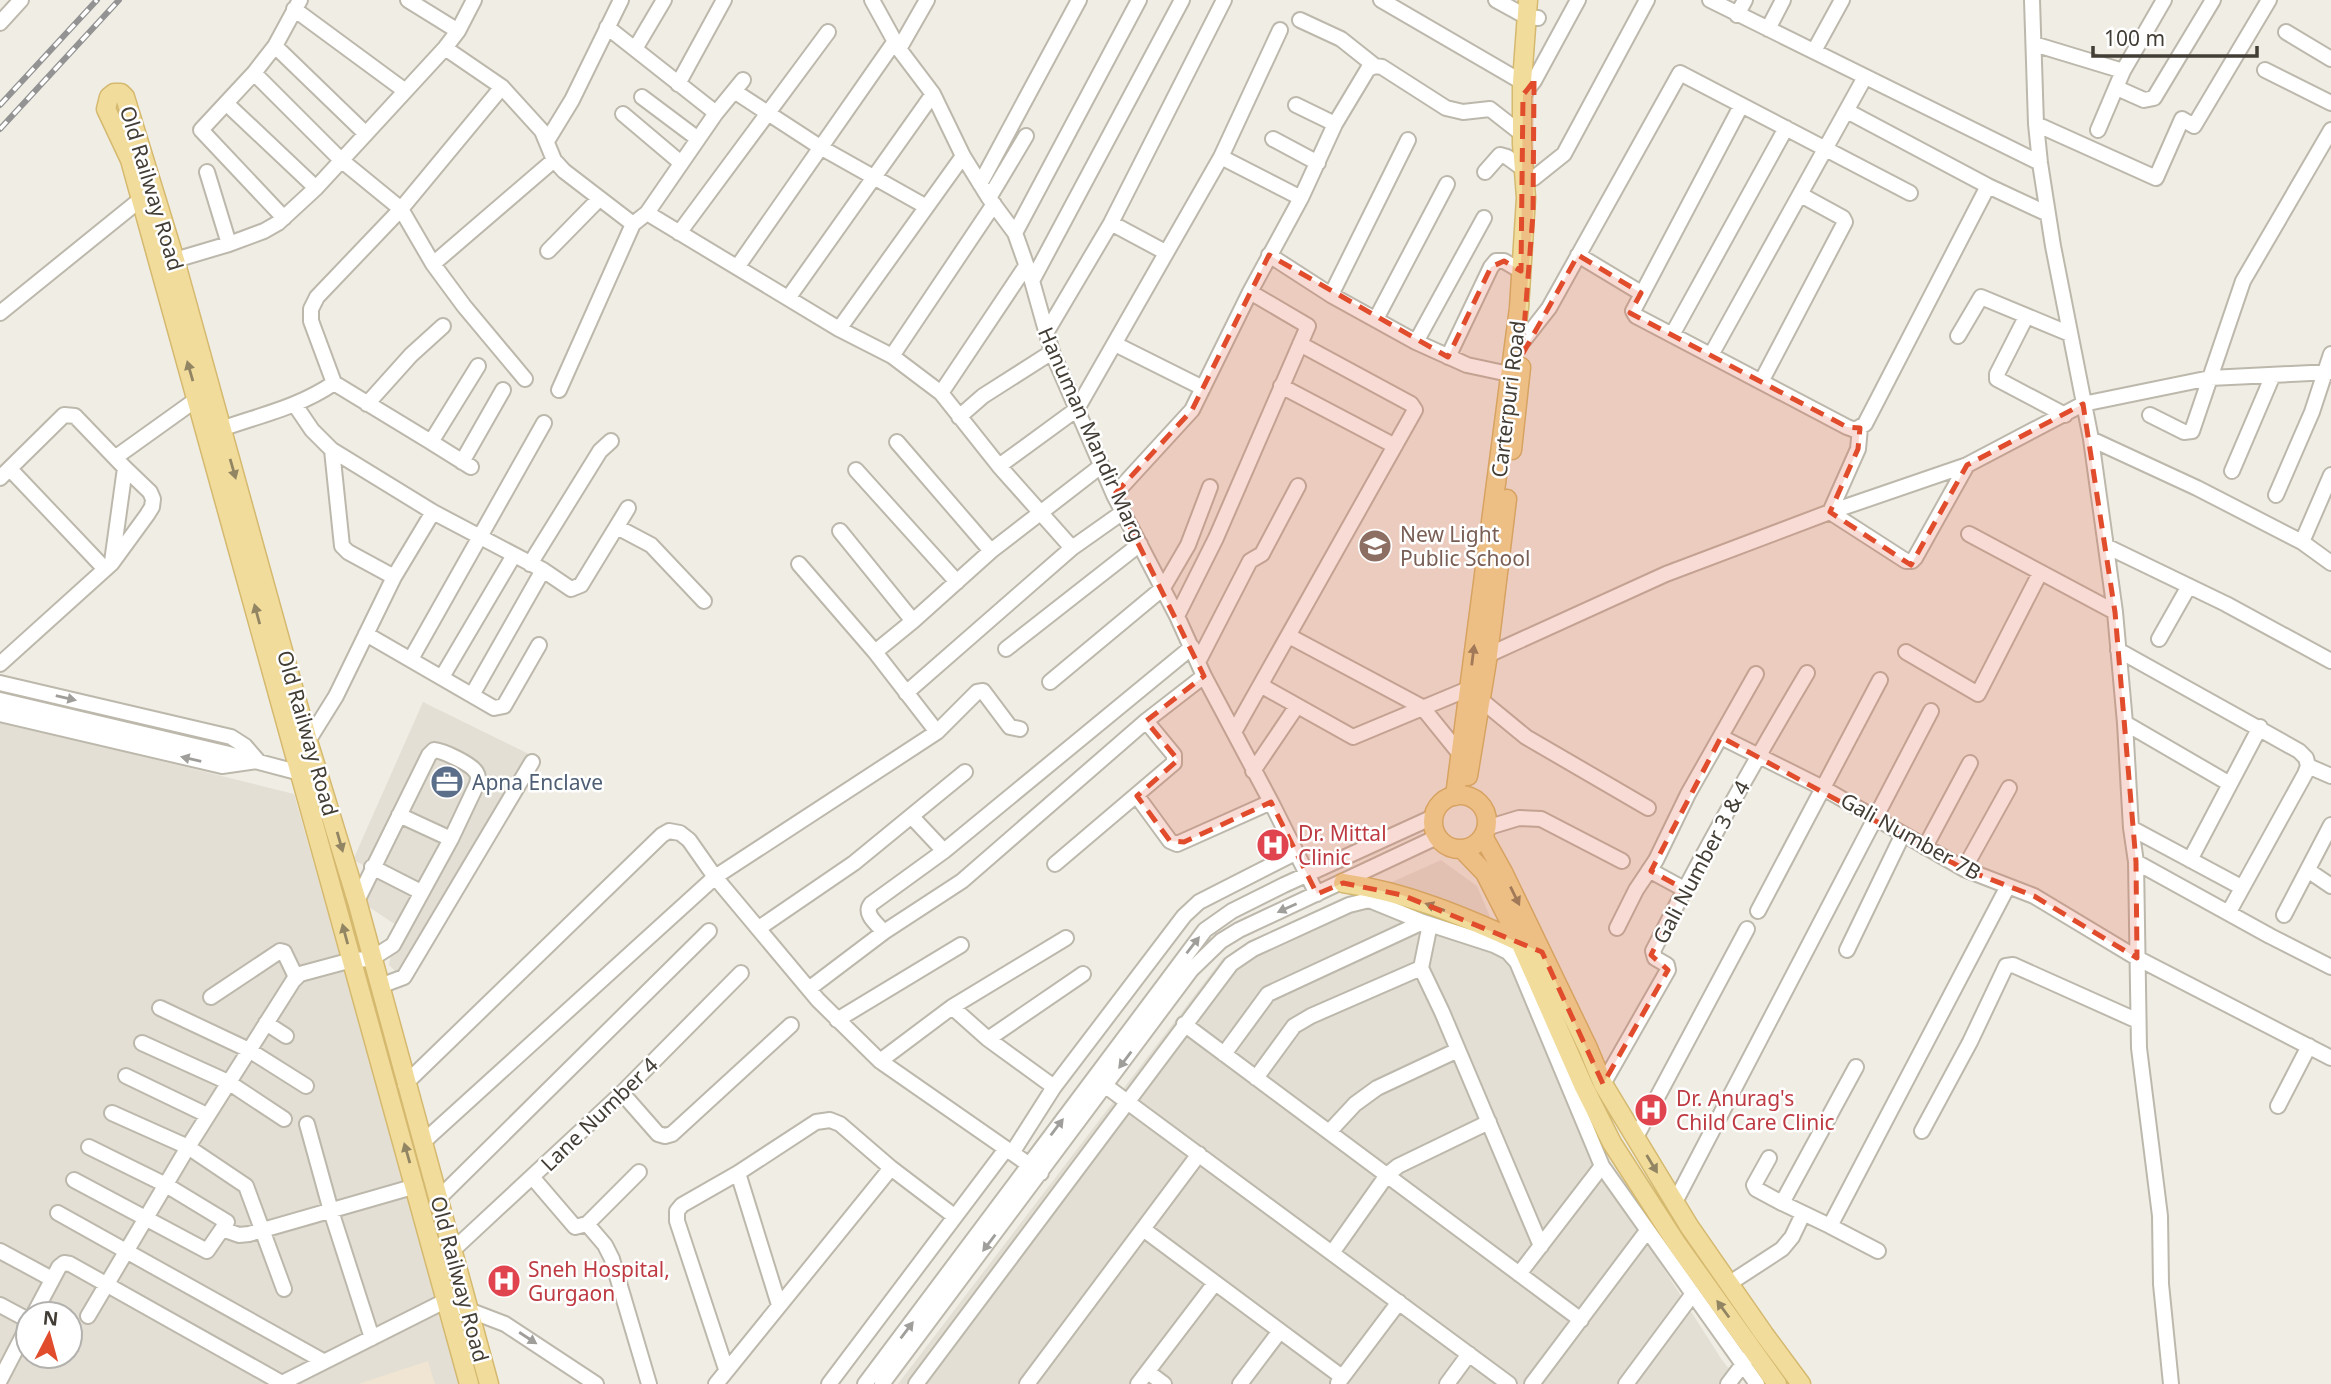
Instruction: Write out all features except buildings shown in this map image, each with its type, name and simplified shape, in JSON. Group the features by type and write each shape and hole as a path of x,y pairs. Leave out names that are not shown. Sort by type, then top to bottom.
{"main road":[{"name":"Carterpuri Road","path":"1460,796 1475,694 1486,549 1498,482 1508,374 1519,308 1529,174 1522,134 1531,12 1540,0"},
{"name":"Carterpuri Road","path":"1460,796 1460,754 1488,655 1524,340 1532,227 1526,86"},
{"name":"Old Railway Road","path":"215,431 197,399 130,160 106,109 109,97 114,93 121,93 125,97 175,260 215,431 302,746 302,774 470,1384"},
{"name":"Old Railway Road","path":"302,746 321,777 489,1384"},
{"path":"1485,832 1471,847 1462,849 1446,846 1437,837 1433,817 1444,800 1460,796 1475,800 1482,807 1486,817 1485,832 1603,1084 1689,1226 1801,1384"},
{"path":"1462,849 1485,873 1520,942 1584,1087 1612,1143 1677,1244 1777,1384"},
{"path":"1343,883 1402,895 1520,942"}],"street":[{"path":"0,23 21,0"},
{"path":"408,0 424,4 458,31"},
{"path":"175,260 264,231 284,218 445,48 458,31 474,0"},
{"path":"547,141 572,100 621,0"},
{"path":"635,50 664,0"},
{"path":"678,84 724,0"},
{"name":"Hanuman Mandir Marg","path":"872,0 897,45 933,94 963,156 980,184 1015,233 1052,352 1114,495 1317,894"},
{"path":"738,266 927,0"},
{"path":"980,184 1079,0"},
{"path":"1015,233 1139,0"},
{"path":"1032,281 1182,0"},
{"path":"1046,333 1111,223 1224,0"},
{"path":"1381,0 1526,86 1578,0"},
{"path":"1496,0 1531,12"},
{"path":"1485,172 1500,155 1507,157 1529,174 1563,154 1647,0"},
{"path":"1710,0 2040,163"},
{"path":"1737,15 1745,0"},
{"path":"1768,29 1783,0"},
{"path":"1814,51 1842,0"},
{"path":"2032,0 2040,163 2091,439 2115,612 2125,723 2130,828 2136,862 2139,1048 2160,1216 2161,1284 2171,1384"},
{"path":"2098,130 2123,71 2164,0"},
{"path":"2118,88 2144,100 2154,98 2213,0"},
{"path":"2036,124 2156,178 2182,119 2194,126 2269,0"},
{"path":"284,218 201,130 227,104 275,46 297,5 404,90"},
{"path":"1300,20 1349,44 1375,66 1389,71 1446,108 1463,112 1490,109 1522,134"},
{"path":"607,27 716,113"},
{"path":"999,466 1077,409 1220,157 1280,30"},
{"path":"679,233 828,32"},
{"path":"2286,32 2331,59"},
{"path":"2034,44 2123,71"},
{"path":"275,46 366,134"},
{"path":"445,48 502,87 542,131 554,160 564,171 633,224"},
{"path":"1114,495 1192,410 1269,255 1301,198 1335,124 1362,76 1375,66"},
{"path":"2265,70 2331,103"},
{"path":"254,73 341,160 401,209 433,264 525,379"},
{"path":"1524,340 1549,308 1678,75 1683,74 1910,193"},
{"path":"1711,355 1865,77"},
{"path":"559,390 633,224 647,212 738,85 769,112 820,147 925,206"},
{"path":"502,87 401,209 317,297 311,309 312,321 334,383 467,465 503,390"},
{"path":"789,296 933,94"},
{"path":"642,97 698,139"},
{"path":"227,104 316,187"},
{"path":"1297,105 1335,124"},
{"path":"1741,106 1633,311 1636,316 1847,427 1860,428"},
{"path":"1847,111 1988,186 2048,214"},
{"path":"623,114 681,163"},
{"path":"1672,335 1786,128"},
{"path":"2150,415 2184,432 2192,431 2243,281 2331,130"},
{"path":"892,356 991,201 1026,136"},
{"path":"1273,139 1318,163"},
{"path":"1331,295 1408,139"},
{"path":"839,329 963,156"},
{"path":"1220,157 1301,198"},
{"path":"433,264 554,160"},
{"path":"207,172 229,244"},
{"path":"1376,320 1447,184"},
{"path":"1830,512 1858,449 1860,428 1871,412 1988,186"},
{"path":"1760,382 1844,224 1843,218 1801,195"},
{"path":"548,251 598,199"},
{"path":"0,313 141,200"},
{"path":"647,212 789,296 839,329 892,356 941,393 999,466 1072,548"},
{"path":"1416,342 1484,218"},
{"path":"1111,223 1165,252"},
{"path":"1269,255 1331,295 1416,342 1467,365 1508,374"},
{"path":"1578,255 1641,293"},
{"path":"1448,357 1496,261 1504,261 1521,271"},
{"path":"941,393 1026,266"},
{"path":"1177,616 1216,538 1308,326 1250,292"},
{"path":"1958,336 1981,297 2070,334"},
{"path":"2026,317 1997,374 1997,379 2065,415"},
{"path":"367,404 411,355 443,326"},
{"path":"1115,344 1203,388"},
{"path":"1234,732 1415,410 1410,404 1300,344"},
{"path":"959,417 984,396 1052,352"},
{"path":"2276,495 2328,372 2331,354"},
{"path":"431,442 478,366"},
{"path":"1488,655 1666,574 1830,512 1967,466 2083,404 2210,377 2328,372"},
{"path":"2232,471 2273,375"},
{"path":"215,431 295,405 334,383"},
{"path":"1281,386 1395,446"},
{"path":"108,566 120,463 197,399"},
{"path":"295,405 332,450 433,512 536,567 571,589 577,589 628,508"},
{"path":"0,664 108,566 152,507 150,492 75,416 66,414 5,474 108,566"},
{"path":"411,659 544,423"},
{"path":"2091,439 2197,488 2302,542 2331,563"},
{"path":"472,695 536,567 600,451 611,441"},
{"path":"897,442 992,551"},
{"path":"332,450 342,545 348,552 394,577"},
{"path":"875,652 992,551 1101,466"},
{"path":"1830,512 1906,561 1912,561 1967,466"},
{"path":"856,470 957,582"},
{"path":"2302,542 2331,475"},
{"path":"810,988 884,932 962,881 1146,721 1201,669 1250,561 1262,554 1298,486"},
{"path":"1050,682 1163,588 1188,545 1210,487"},
{"path":"302,746 336,696 394,577 433,512"},
{"path":"906,693 1072,548 1123,512"},
{"path":"617,527 651,545 704,601"},
{"path":"840,531 913,621"},
{"path":"1969,534 2115,612"},
{"path":"1006,649 1140,544"},
{"path":"2106,546 2189,586 2331,661"},
{"path":"442,677 514,555"},
{"path":"799,564 875,652 937,732"},
{"path":"1906,652 1978,694 2040,573"},
{"path":"2160,639 2189,586"},
{"path":"366,634 494,708 504,706 539,645"},
{"path":"1289,636 1422,707 1460,754"},
{"path":"884,932 868,914 869,906 944,851 1192,647"},
{"path":"2118,650 2260,727 2306,758 2308,766 2230,910"},
{"name":"Gali Number 3 & 4","path":"1603,1084 1668,970 1667,965 1655,958 1653,951 1758,755 1807,673"},
{"path":"1616,928 1756,674"},
{"path":"1758,911 1880,680"},
{"path":"0,683 231,737 245,746 258,761"},
{"path":"1262,686 1353,737 1422,707 1475,694 1526,737 1648,808"},
{"path":"422,1143 715,877 937,732 981,691 1010,727 1020,729"},
{"path":"0,700 321,777"},
{"path":"1253,771 1297,706"},
{"path":"1675,1202 1931,710"},
{"path":"0,714 222,766 258,761"},
{"path":"1055,864 1175,761 1174,755 1146,721"},
{"path":"2125,723 2230,784"},
{"path":"2190,860 2260,727"},
{"name":"Gali Number 7B","path":"1721,737 1823,788 1964,869 2034,896 2137,958 2331,1058"},
{"path":"88,1315 228,1082 296,977 352,960 371,959 393,944 478,784 475,770 442,751 434,750 429,755 357,901"},
{"path":"380,986 404,977 532,762"},
{"path":"1925,847 1970,763"},
{"path":"2308,766 2331,776"},
{"path":"759,928 854,863 965,772"},
{"path":"1964,869 2009,788"},
{"path":"1137,796 1170,841 1177,844 1271,802"},
{"path":"398,815 451,839"},
{"path":"912,817 944,851"},
{"path":"882,1384 1205,930 1232,911 1433,817"},
{"path":"1485,832 1519,817 1541,819 1622,861"},
{"path":"2284,915 2331,825"},
{"path":"2130,828 2241,887"},
{"path":"405,1084 669,831 680,833 689,840 715,877 837,1020 880,1061 1035,1169"},
{"path":"1847,950 1903,834"},
{"path":"1100,1081 1191,970 1221,941 1239,930 1437,837"},
{"path":"829,1384 954,1216 1009,1151 1054,1087 1192,908 1295,853"},
{"path":"2136,862 2331,967"},
{"path":"372,867 421,891"},
{"path":"1649,870 1684,889"},
{"path":"2309,871 2331,886"},
{"path":"1830,1226 2008,886"},
{"path":"916,1384 1231,964 1240,957 1349,905 1369,900 1426,923 1494,945 1517,962 1602,1166 1757,1384"},
{"path":"1426,923 1421,968 1541,1246"},
{"path":"1224,1054 1268,994 1426,923"},
{"path":"1636,1136 1747,929"},
{"path":"438,1199 709,931"},
{"path":"880,1061 952,1007 1066,937"},
{"path":"837,1020 961,944"},
{"path":"211,998 280,950 284,952 296,977"},
{"path":"1922,1131 1970,1042 2006,965 2013,965 2138,1021"},
{"path":"1255,1078 1294,1026 1421,968"},
{"name":"Lane Number 4","path":"453,1250 622,1093 741,973"},
{"path":"988,1039 1083,974"},
{"path":"952,1007 988,1039 1054,1087"},
{"path":"160,1008 249,1050 306,1086"},
{"path":"266,1023 286,1036"},
{"path":"1184,1024 1581,1320"},
{"path":"622,1093 658,1134 672,1134 791,1025"},
{"path":"142,1043 228,1082 284,1119"},
{"path":"2278,1106 2309,1046"},
{"path":"1328,1132 1355,1104 1377,1088 1458,1050"},
{"path":"1782,1203 1856,1067"},
{"path":"126,1076 208,1115"},
{"path":"1100,1081 1509,1384"},
{"path":"112,1113 188,1147 246,1186 260,1231 284,1289"},
{"path":"726,1369 677,1221 677,1211 682,1205 738,1173 816,1122 830,1120 840,1124 891,1168 954,1216"},
{"path":"1332,1253 1387,1175 1409,1158 1489,1122"},
{"path":"307,1124 331,1211 372,1338"},
{"path":"74,1180 207,1251 228,1222 166,1185 89,1147"},
{"path":"1032,1382 1199,1154"},
{"path":"1769,1158 1754,1185 1756,1189 1878,1251"},
{"path":"1519,1274 1602,1166"},
{"path":"716,1384 891,1168"},
{"path":"865,1384 1035,1169"},
{"path":"533,1178 575,1227 587,1224 639,1171"},
{"path":"738,1173 779,1305"},
{"path":"222,1229 244,1235 416,1186"},
{"path":"58,1213 323,1361"},
{"path":"1730,1283 1782,1249 1802,1214"},
{"path":"587,1224 606,1245 612,1259 649,1384"},
{"path":"1143,1229 1280,1331 1339,1381 1399,1303"},
{"path":"1532,1384 1647,1231"},
{"path":"0,1251 52,1279"},
{"path":"41,1300 59,1267 64,1263 77,1267 281,1383 445,1301 505,1324 596,1384"},
{"path":"1138,1384 1215,1283"},
{"path":"1626,1384 1692,1294"},
{"path":"1240,1384 1280,1331"},
{"path":"1728,1384 1764,1334"},
{"path":"0,1346 14,1354 0,1380"},
{"path":"1447,1384 1469,1354"},
{"path":"1147,1372 1164,1384"}],"highlighted area":[{"path":"1534,81 1533,214 1522,355 1578,255 1641,293 1630,313 1847,427 1860,428 1858,449 1830,512 1911,565 1967,465 2083,404 2115,612 2136,862 2137,958 2034,896 1964,869 1721,737 1651,871 1684,889 1651,955 1668,970 1603,1084 1542,952 1402,895 1343,883 1317,894 1271,802 1184,842 1170,841 1137,796 1178,760 1146,721 1204,676 1114,495 1192,410 1269,255 1448,357 1491,267 1504,261 1521,271 1523,95"}],"shaded area":[{"name":"Apna Enclave","path":"423,702 533,756 408,984 389,965 396,925 363,903 378,872 353,860"},
{"path":"0,721 294,794 461,1384 0,1384"},
{"path":"1441,860 1477,886 1593,1158 1722,1360 1741,1384 898,1384 1223,958"},
{"path":"428,1361 435,1384 358,1384"}],"railway":[{"path":"0,105 97,0"},
{"path":"0,129 119,0"}],"place":[{"name":"New Light Public School","path":"1375,546"},
{"name":"Apna Enclave","path":"447,782"},
{"name":"Dr. Mittal Clinic","path":"1273,845"},
{"name":"Dr. Anurag's Child Care Clinic","path":"1651,1110"},
{"name":"Sneh Hospital, Gurgaon","path":"504,1281"}]}
